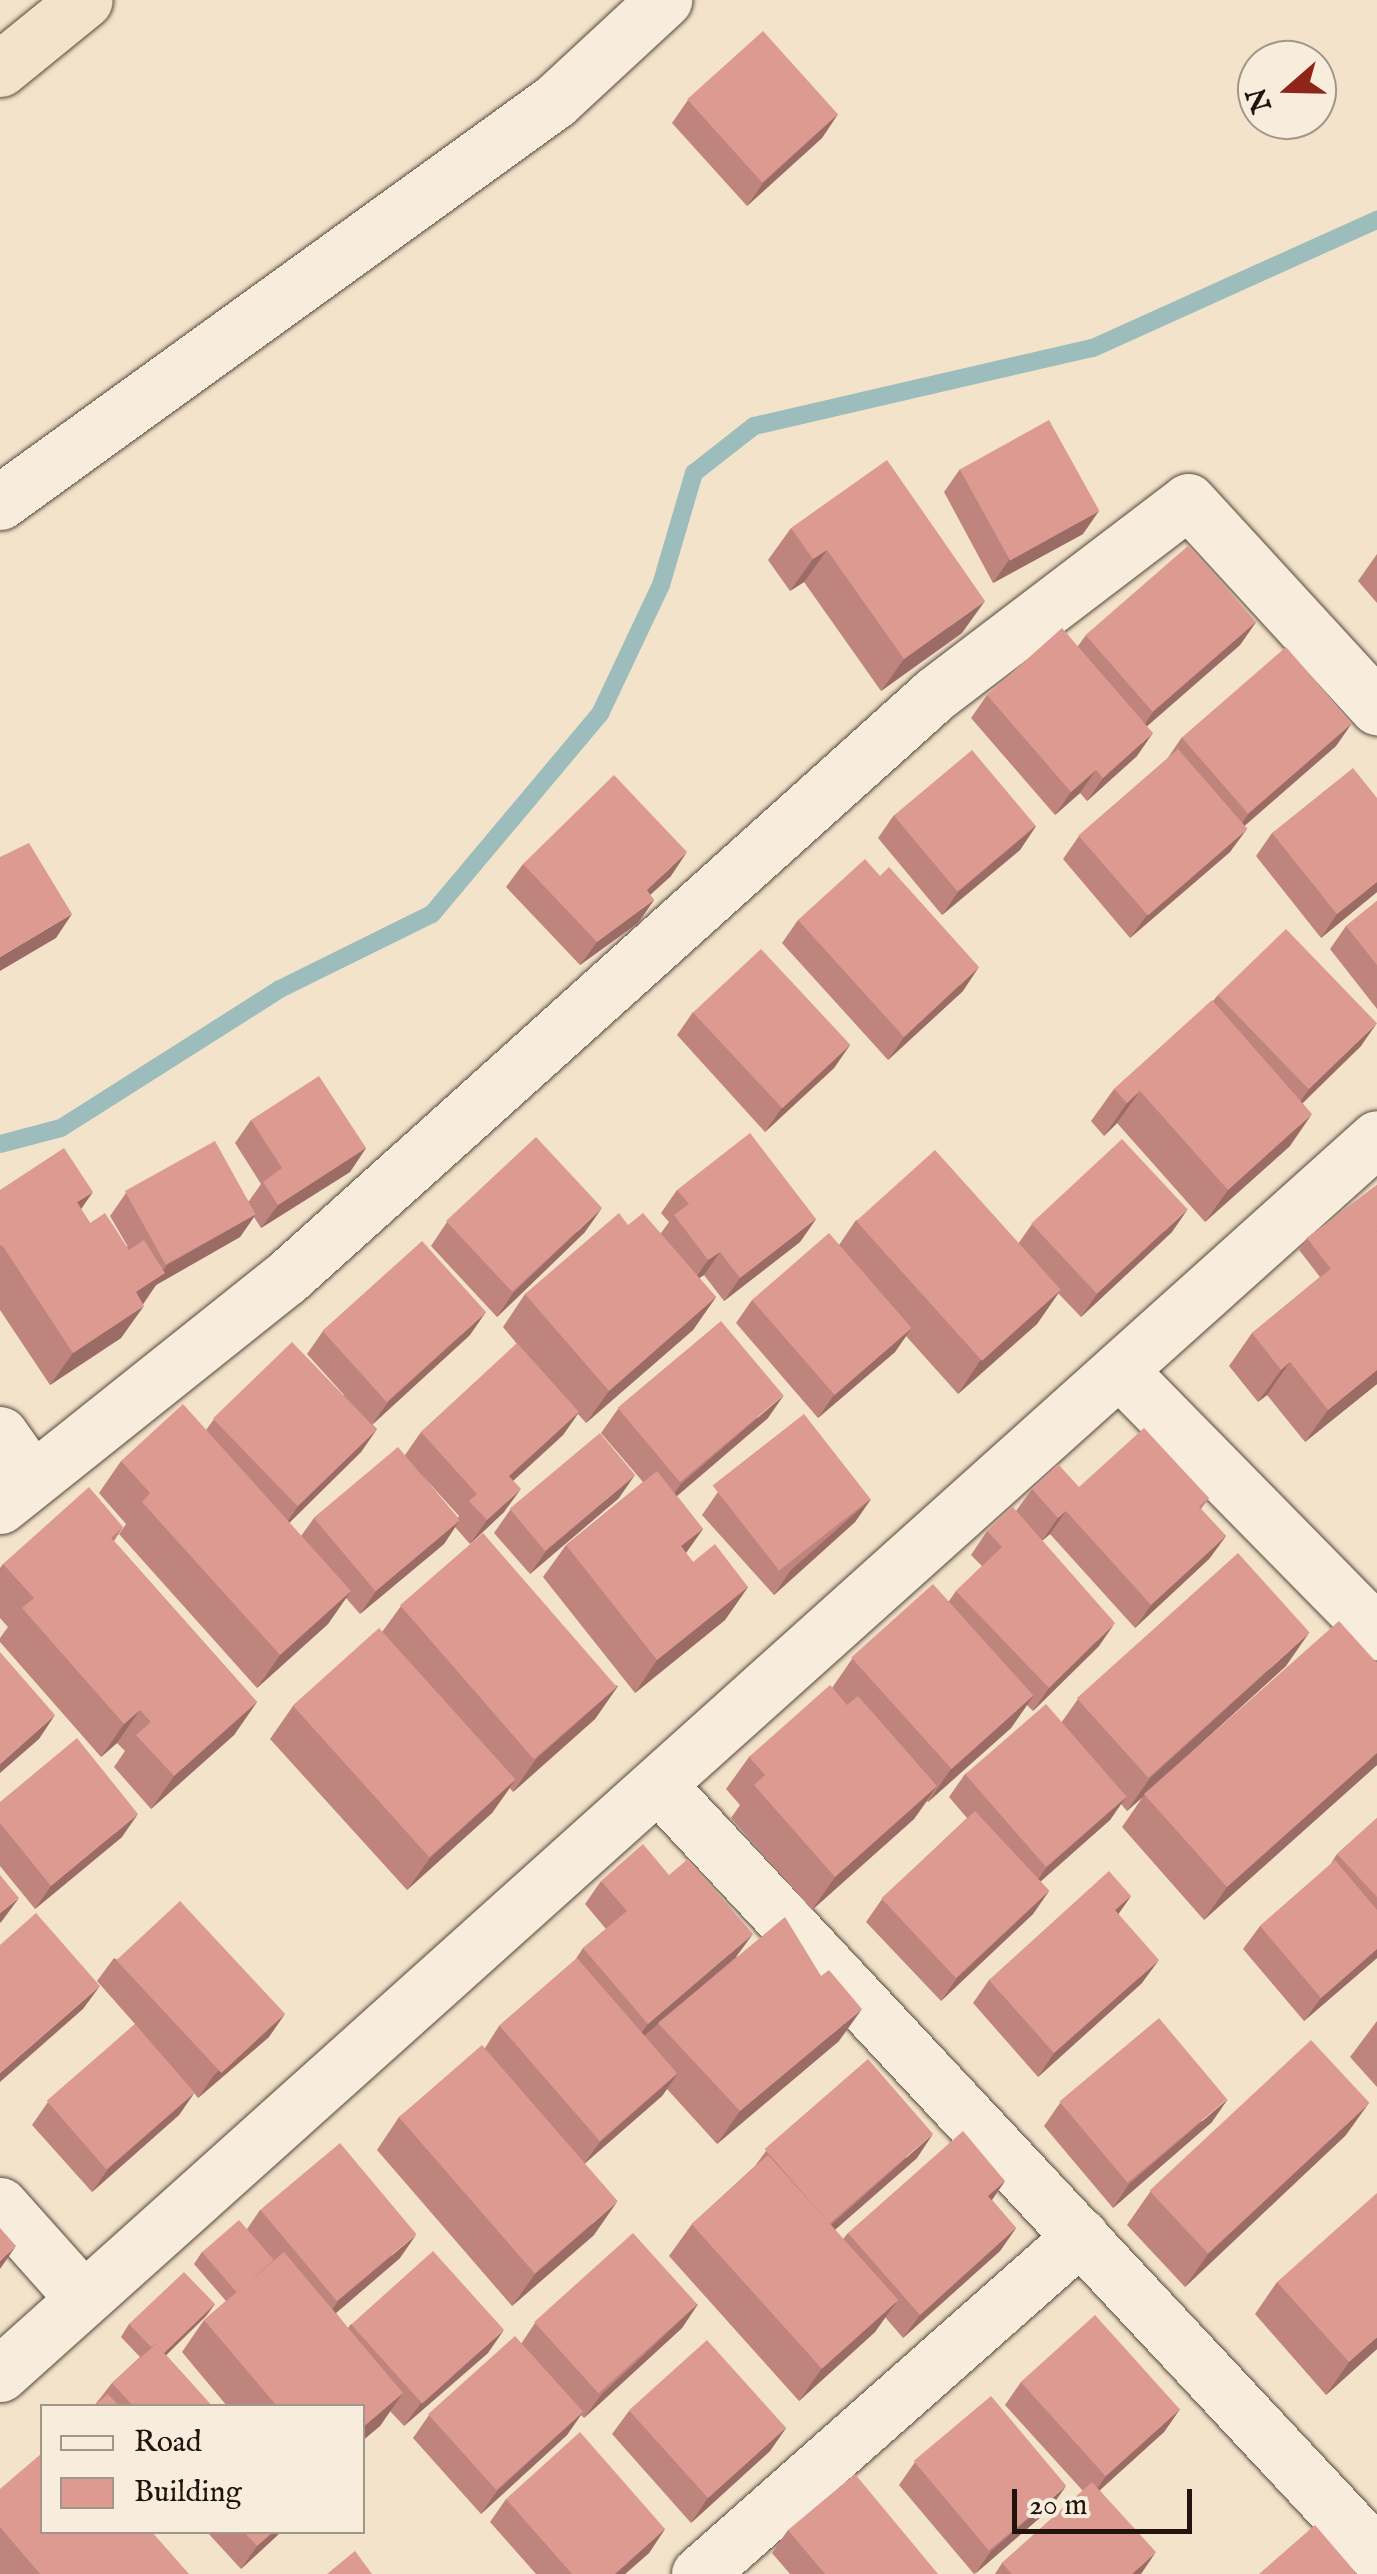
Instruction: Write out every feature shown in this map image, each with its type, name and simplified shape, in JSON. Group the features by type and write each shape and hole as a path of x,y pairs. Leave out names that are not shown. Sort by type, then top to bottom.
{"highway":[{"path":"0,69 85,0"}],"street":[{"path":"0,502 555,101 664,0"},
{"path":"10,1472 286,1278 934,694 1188,501 1377,707"},
{"path":"0,2374 82,2297 661,1788 1377,1138"},
{"path":"1119,1370 1377,1632"},
{"path":"661,1788 1377,2555"},
{"path":"0,2205 82,2297"},
{"path":"700,2574 1081,2236"}],"building":[{"path":"763,31 838,114 762,182 687,99"},
{"path":"1049,420 1099,511 1010,560 960,469"},
{"path":"887,460 985,601 904,659 827,550 813,559 791,528"},
{"path":"1189,545 1256,622 1153,712 1086,635"},
{"path":"1062,628 1153,733 1103,778 1096,770 1071,792 987,695"},
{"path":"1286,647 1352,723 1248,814 1182,738"},
{"path":"1178,749 1248,829 1148,916 1078,836"},
{"path":"972,750 1036,826 957,891 894,816"},
{"path":"1353,768 1377,798 1377,882 1337,914 1272,833"},
{"path":"614,775 687,852 647,890 654,900 597,942 523,864"},
{"path":"29,843 72,914 0,957 0,857"},
{"path":"865,859 880,876 889,867 979,967 904,1037 798,920"},
{"path":"1377,901 1377,965 1346,926"},
{"path":"1286,929 1377,1023 1309,1089 1218,995"},
{"path":"761,949 850,1045 782,1108 693,1012"},
{"path":"1212,1000 1312,1114 1228,1190 1140,1091 1127,1103 1114,1089"},
{"path":"319,1076 366,1148 278,1205 263,1182 282,1168 251,1120"},
{"path":"750,1133 816,1219 740,1278 720,1252 708,1260 674,1215 689,1204 677,1190"},
{"path":"536,1137 602,1208 512,1292 446,1221"},
{"path":"1122,1139 1187,1209 1097,1294 1031,1224"},
{"path":"215,1141 256,1214 166,1264 125,1191"},
{"path":"64,1148 93,1192 77,1202 90,1223 105,1213 129,1250 144,1240 165,1273 136,1292 144,1306 73,1353 0,1246 0,1190"},
{"path":"935,1150 1061,1290 982,1361 856,1221"},
{"path":"1377,1185 1377,1231 1331,1269 1307,1238"},
{"path":"619,1213 628,1225 643,1213 716,1297 609,1391 525,1294"},
{"path":"1377,1231 1377,1370 1328,1410 1290,1362 1281,1370 1252,1333"},
{"path":"829,1233 912,1328 835,1395 752,1300"},
{"path":"422,1241 486,1312 387,1402 322,1331"},
{"path":"721,1321 783,1395 680,1482 618,1408"},
{"path":"292,1342 377,1430 298,1506 213,1418"},
{"path":"517,1343 579,1412 509,1476 521,1489 487,1520 469,1501 477,1494 421,1432"},
{"path":"183,1404 351,1591 280,1655 142,1502 150,1493 121,1461"},
{"path":"804,1414 870,1499 779,1571 713,1485"},
{"path":"1144,1428 1209,1498 1199,1507 1226,1536 1151,1605 1066,1511 1058,1518 1032,1489 1058,1464 1079,1487"},
{"path":"600,1433 635,1475 545,1551 510,1509"},
{"path":"398,1447 460,1521 375,1591 314,1518"},
{"path":"657,1471 703,1529 681,1546 693,1562 715,1544 748,1587 657,1660 566,1545"},
{"path":"89,1487 123,1527 111,1538 257,1702 174,1776 136,1735 151,1722 140,1710 124,1724 22,1608 34,1598 3,1564"},
{"path":"1012,1506 1115,1623 1049,1688 956,1591 1002,1547 987,1531"},
{"path":"483,1533 617,1687 534,1759 400,1605"},
{"path":"1238,1553 1310,1633 1148,1778 1077,1698"},
{"path":"933,1584 1033,1695 952,1769 851,1658"},
{"path":"1339,1621 1377,1663 1377,1753 1227,1887 1144,1794"},
{"path":"379,1628 516,1780 429,1857 293,1706"},
{"path":"0,1652 55,1715 0,1764"},
{"path":"830,1685 847,1705 858,1696 937,1786 835,1877 754,1785 765,1775 749,1757"},
{"path":"1046,1704 1127,1797 1046,1867 965,1774"},
{"path":"77,1738 138,1814 51,1886 0,1823 0,1802"},
{"path":"975,1811 1049,1891 956,1978 881,1898"},
{"path":"1377,1818 1377,1897 1337,1854"},
{"path":"643,1844 669,1875 688,1859 753,1934 648,2024 583,1948 627,1911 601,1881"},
{"path":"1335,1860 1377,1910 1377,1949 1321,1998 1260,1926"},
{"path":"1109,1871 1131,1896 1115,1910 1159,1960 1054,2053 989,1980"},
{"path":"0,1875 19,1898 0,1913"},
{"path":"180,1901 285,2014 221,2073 116,1960"},
{"path":"36,1913 100,1986 0,2073 0,1945"},
{"path":"785,1917 821,1976 829,1970 862,2009 740,2111 658,2023"},
{"path":"577,1958 677,2073 600,2141 499,2026"},
{"path":"1159,2018 1227,2099 1128,2183 1059,2102"},
{"path":"135,2024 195,2093 106,2169 47,2101"},
{"path":"1311,2040 1370,2103 1208,2254 1149,2191"},
{"path":"482,2045 618,2201 535,2273 399,2117"},
{"path":"868,2059 933,2134 830,2224 765,2149"},
{"path":"963,2131 1005,2181 988,2196 1016,2228 920,2315 848,2233"},
{"path":"340,2143 416,2234 337,2301 260,2210"},
{"path":"768,2155 898,2300 822,2369 691,2224"},
{"path":"1377,2193 1377,2337 1349,2362 1277,2282"},
{"path":"239,2220 274,2260 237,2292 202,2252"},
{"path":"0,2228 16,2246 0,2261"},
{"path":"633,2233 697,2304 598,2393 534,2322"},
{"path":"433,2251 504,2330 422,2403 351,2325"},
{"path":"284,2252 403,2393 365,2425 365,2404 275,2404 204,2320"},
{"path":"184,2272 215,2304 164,2353 156,2344 151,2347 129,2324"},
{"path":"1095,2315 1180,2409 1106,2476 1021,2382"},
{"path":"515,2336 583,2412 496,2490 428,2414"},
{"path":"707,2340 786,2428 708,2498 629,2410"},
{"path":"156,2344 210,2404 131,2404 112,2383"},
{"path":"108,2394 117,2404 96,2404"},
{"path":"991,2396 1066,2486 989,2551 914,2461"},
{"path":"580,2432 665,2529 615,2574 572,2574 506,2499"},
{"path":"40,2455 40,2534 154,2534 189,2574 40,2574 0,2527 0,2489"},
{"path":"855,2474 938,2574 825,2574 788,2530"},
{"path":"1092,2482 1156,2552 1132,2574 1012,2574 1002,2563"},
{"path":"1315,2525 1357,2574 1259,2574"},
{"path":"246,2534 271,2534 257,2546"},
{"path":"355,2551 372,2574 327,2574"}],"waterway":[{"path":"0,1144 61,1128 280,989 432,914 600,714 661,585 694,473 754,426 1093,348 1377,220"}]}
